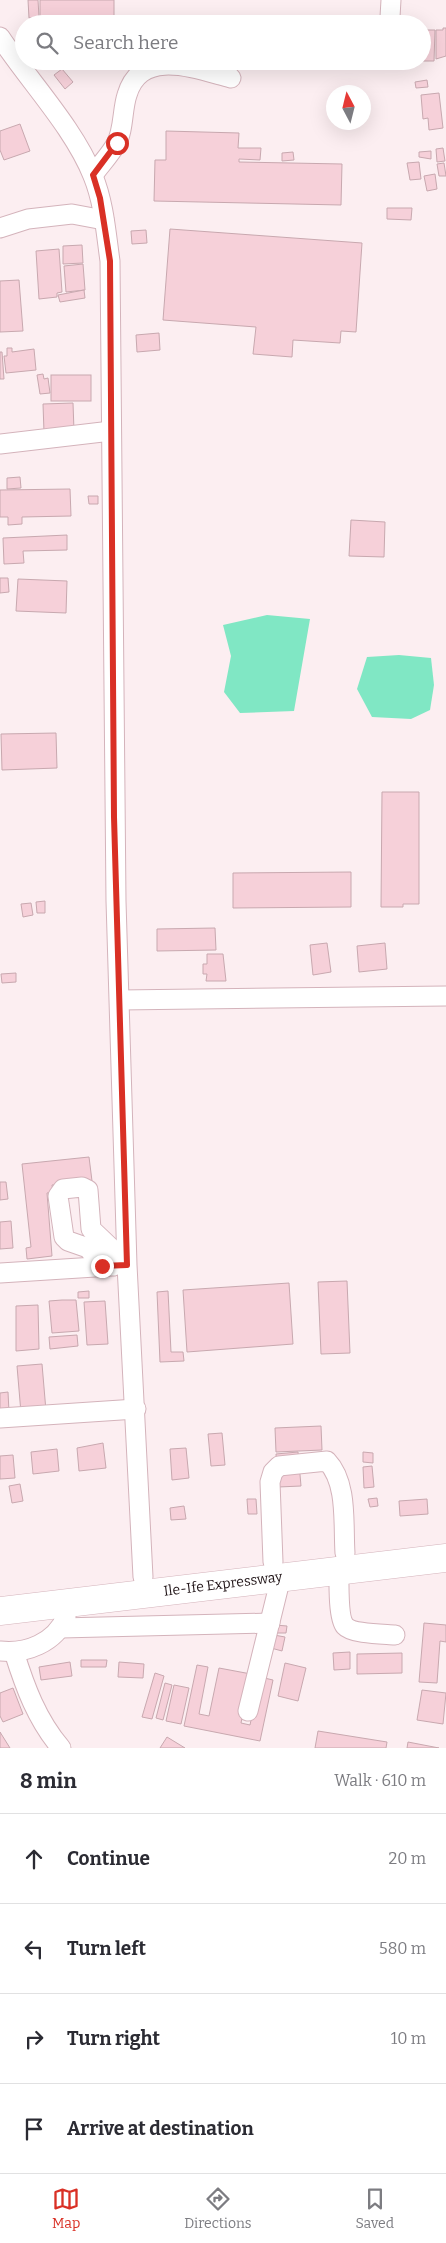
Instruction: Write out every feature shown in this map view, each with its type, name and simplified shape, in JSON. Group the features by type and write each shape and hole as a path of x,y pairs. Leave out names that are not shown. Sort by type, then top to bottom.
{"highway":[{"name":"Ile-Ife Expressway","path":"0,1611 342,1562 446,1542"},
{"name":"Ile-Ife Expressway","path":"342,1562 446,1558"},
{"name":"Ile-Ife Expressway","path":"0,1593 143,1577 277,1570"}],"street":[{"path":"0,37 15,61"},
{"path":"21,70 70,132 93,175 100,198 110,261 116,740 114,817 120,1000 115,1266"},
{"path":"93,175 117,143 127,94 134,79 145,70"},
{"path":"200,70 230,78"},
{"path":"0,228 28,219 72,214 104,220"},
{"path":"0,444 111,431"},
{"path":"120,1000 446,996"},
{"path":"86,1238 112,1249 115,1266 136,1409 143,1577"},
{"path":"0,1273 115,1266"},
{"path":"0,1418 136,1409"},
{"path":"248,1711 270,1623 277,1570 270,1482 273,1472 278,1466 327,1461 335,1469 340,1480 342,1618 345,1626 353,1630 395,1635"},
{"path":"61,1748 51,1736 7,1652 48,1641 61,1628 72,1602"},
{"path":"61,1628 270,1623"}],"shaded area":[{"path":"267,615 310,619 294,711 240,713 224,692 231,656 223,625"},
{"path":"399,655 431,658 434,685 430,710 411,719 372,717 357,689 367,657"}],"building":[{"path":"28,0 38,0 39,15 29,15"},
{"path":"40,0 114,0 114,15 40,15"},
{"path":"443,28 446,28 446,56 436,59 436,30 443,30"},
{"path":"431,30 435,30 434,61 431,61"},
{"path":"63,70 73,82 65,89 54,75"},
{"path":"427,80 428,87 416,88 415,82"},
{"path":"439,93 443,128 429,130 428,118 423,119 421,95"},
{"path":"20,124 30,151 4,160 0,150 0,131"},
{"path":"166,131 239,133 238,148 261,148 260,160 239,159 239,162 342,164 341,205 154,201 155,160 166,160"},
{"path":"443,148 445,161 437,162 436,149"},
{"path":"431,151 431,159 419,157 419,152"},
{"path":"293,152 294,160 282,161 282,153"},
{"path":"419,162 421,179 410,180 407,163"},
{"path":"444,163 446,176 439,176 437,164"},
{"path":"435,174 437,189 427,191 424,176"},
{"path":"387,208 412,208 411,220 387,219"},
{"path":"170,229 362,243 356,332 341,331 340,343 293,340 292,357 253,354 256,327 163,320"},
{"path":"146,230 147,243 132,244 131,231"},
{"path":"82,245 83,263 63,264 63,246"},
{"path":"59,249 62,292 57,293 57,297 39,299 36,251"},
{"path":"83,264 85,290 66,292 64,266"},
{"path":"19,280 23,331 0,332 0,281"},
{"path":"84,290 85,298 60,302 58,295"},
{"path":"159,333 160,350 137,352 136,335"},
{"path":"7,348 12,348 12,352 34,349 36,370 6,373 4,356 7,356"},
{"path":"0,352 2,352 4,379 0,379"},
{"path":"43,374 44,379 48,378 50,393 40,394 37,375"},
{"path":"51,375 91,375 91,401 51,401"},
{"path":"73,403 74,431 44,432 43,404"},
{"path":"20,477 21,488 7,489 7,478"},
{"path":"70,489 71,516 22,517 22,524 8,525 8,517 0,517 0,490"},
{"path":"88,496 98,496 98,504 89,504"},
{"path":"351,520 385,522 384,557 349,556"},
{"path":"67,535 67,550 23,551 24,563 4,564 3,538"},
{"path":"0,578 8,578 9,592 0,593"},
{"path":"18,579 67,581 66,613 16,611"},
{"path":"56,733 57,768 2,770 1,734"},
{"path":"382,792 419,792 419,904 403,904 403,907 381,907"},
{"path":"351,872 351,907 233,908 233,873"},
{"path":"45,901 45,913 37,913 36,902"},
{"path":"31,903 33,915 23,917 21,904"},
{"path":"215,928 216,950 157,951 157,929"},
{"path":"327,943 331,972 313,975 310,945"},
{"path":"385,943 387,969 359,972 357,946"},
{"path":"207,954 223,954 226,981 206,981 207,974 203,974 203,964 207,964"},
{"path":"16,973 16,982 2,983 1,974"},
{"path":"89,1157 92,1181 52,1185 53,1192 47,1193 52,1256 27,1259 26,1248 31,1247 22,1164"},
{"path":"0,1182 6,1182 8,1199 0,1200"},
{"path":"11,1221 13,1248 0,1249 0,1222"},
{"path":"347,1281 350,1353 321,1354 318,1282"},
{"path":"289,1283 293,1344 187,1352 183,1290"},
{"path":"89,1291 89,1298 78,1298 78,1292"},
{"path":"168,1291 171,1352 183,1352 184,1361 160,1362 157,1292"},
{"path":"76,1300 79,1331 52,1333 49,1301"},
{"path":"105,1301 108,1344 87,1345 84,1302"},
{"path":"38,1305 39,1349 16,1351 16,1306"},
{"path":"77,1335 78,1346 50,1349 49,1337"},
{"path":"42,1364 46,1411 21,1413 17,1366"},
{"path":"8,1392 9,1412 0,1412 0,1393"},
{"path":"321,1426 322,1450 276,1452 275,1428"},
{"path":"222,1433 225,1465 211,1466 208,1434"},
{"path":"103,1443 106,1468 79,1471 77,1448"},
{"path":"186,1448 189,1478 172,1480 170,1449"},
{"path":"57,1449 59,1471 33,1474 31,1452"},
{"path":"298,1452 301,1486 278,1487 276,1454"},
{"path":"363,1452 373,1453 373,1463 363,1462"},
{"path":"13,1455 15,1478 0,1479 0,1456"},
{"path":"372,1466 374,1487 364,1488 363,1467"},
{"path":"20,1484 23,1501 12,1503 9,1486"},
{"path":"377,1498 378,1506 370,1507 368,1499"},
{"path":"247,1499 256,1499 257,1514 248,1514"},
{"path":"427,1499 428,1514 400,1516 399,1501"},
{"path":"184,1506 186,1519 171,1520 170,1508"},
{"path":"424,1623 446,1625 446,1642 440,1641 437,1683 419,1682"},
{"path":"275,1625 287,1626 286,1633 275,1633"},
{"path":"274,1635 285,1637 282,1651 271,1648"},
{"path":"350,1652 350,1669 334,1670 333,1653"},
{"path":"402,1653 402,1673 357,1674 357,1654"},
{"path":"81,1660 107,1660 106,1667 81,1667"},
{"path":"70,1662 72,1676 41,1680 39,1667"},
{"path":"119,1662 144,1664 143,1678 118,1677"},
{"path":"285,1663 306,1668 298,1701 278,1696"},
{"path":"197,1665 208,1667 199,1714 209,1716 219,1668 251,1674 241,1723 250,1725 260,1677 273,1680 260,1741 184,1726"},
{"path":"155,1673 164,1676 152,1719 142,1717"},
{"path":"165,1683 172,1685 163,1720 156,1718"},
{"path":"174,1685 189,1688 181,1724 166,1721"},
{"path":"13,1688 23,1714 3,1722 0,1716 0,1693"},
{"path":"422,1690 446,1693 443,1724 417,1720"},
{"path":"318,1731 387,1742 386,1748 315,1748"},
{"path":"0,1732 10,1748 0,1748"},
{"path":"167,1737 185,1748 160,1748"},
{"path":"408,1742 439,1748 407,1748"}],"route":[{"path":"102,1266 127,1265 114,817 116,740 112,604 110,261 100,198 93,175 117,143"}]}
